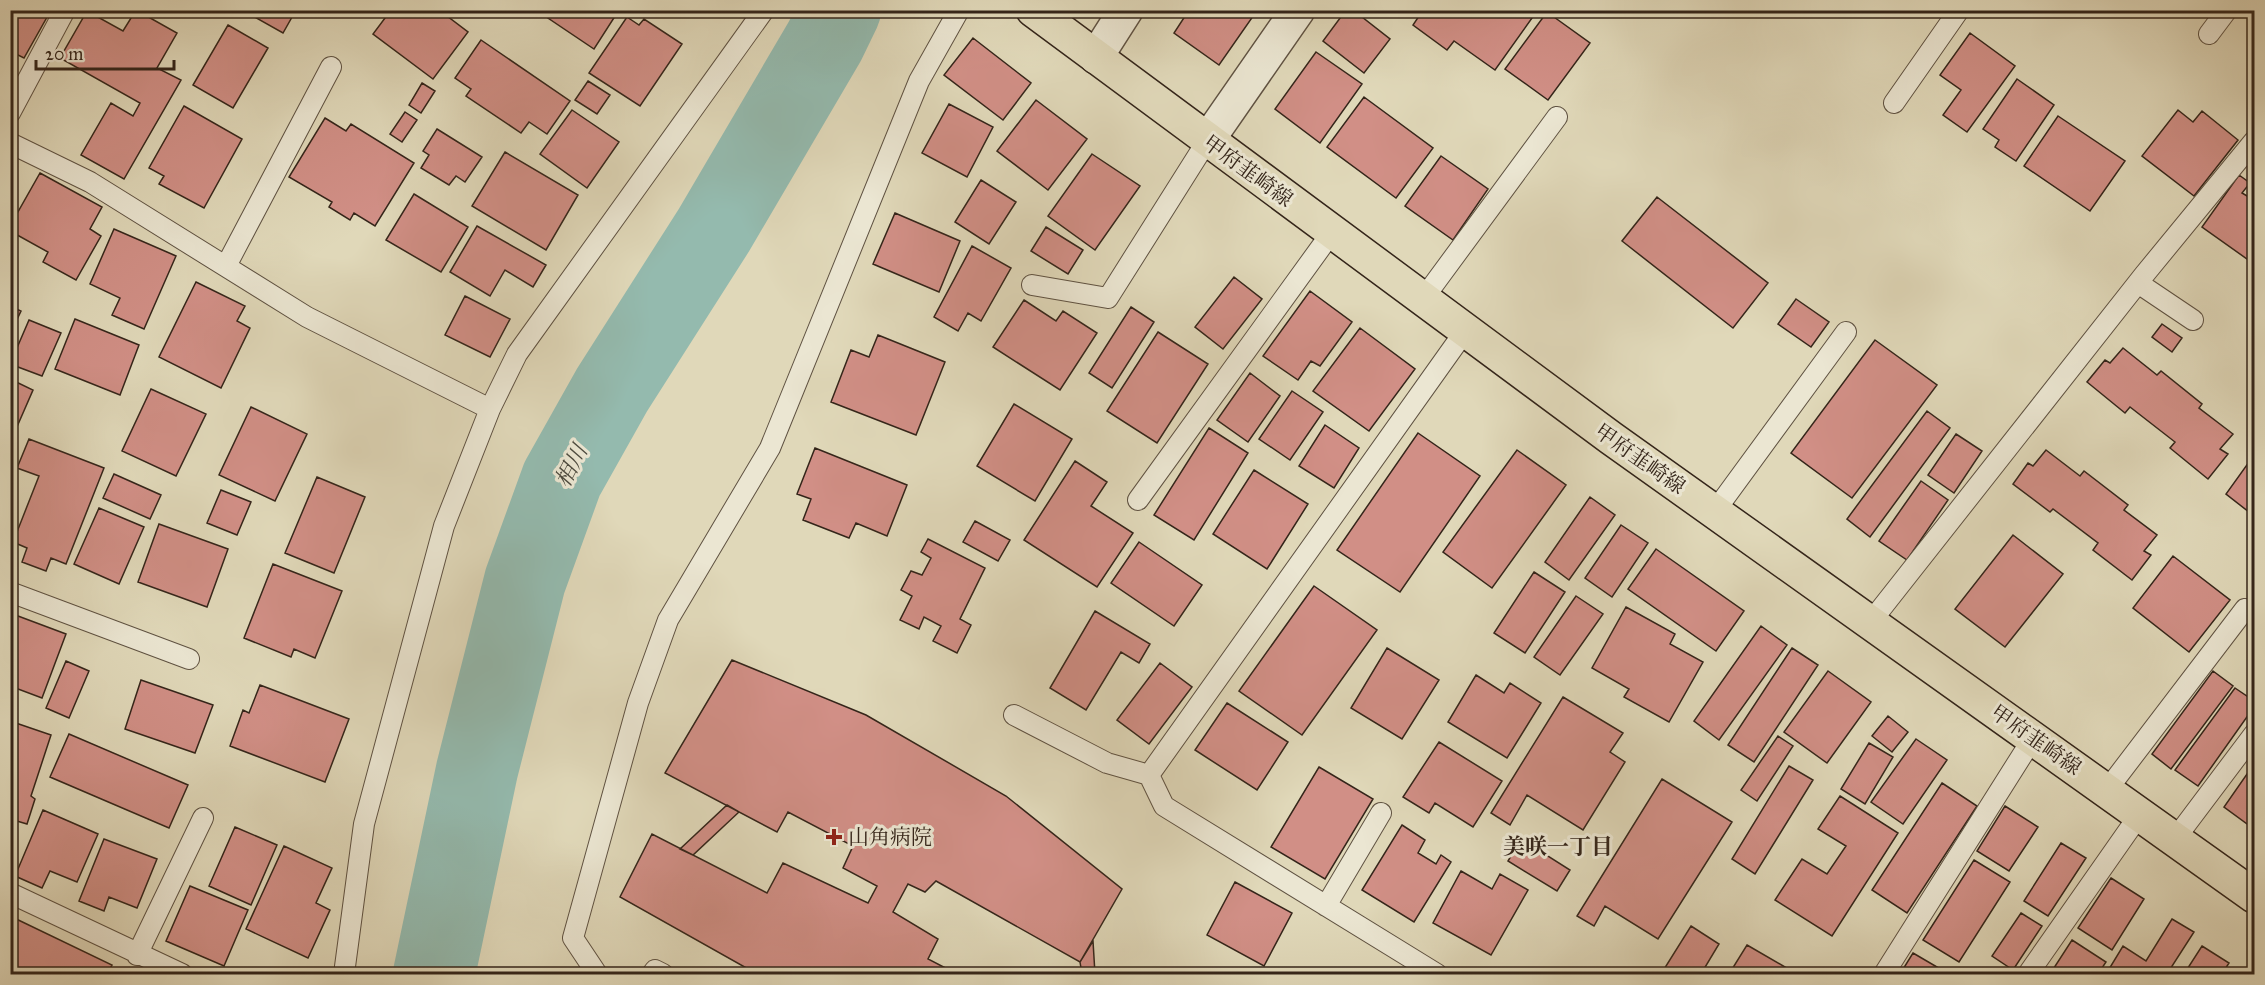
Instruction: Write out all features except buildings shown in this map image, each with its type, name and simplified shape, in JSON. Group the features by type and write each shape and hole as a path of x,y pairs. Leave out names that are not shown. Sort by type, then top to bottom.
{"main road":[{"name":"甲府韮崎線","path":"1033,10 1465,331 1869,624 2254,896"}],"street":[{"path":"1096,57 1126,10"},
{"path":"1207,141 1298,10"}],"lane":[{"path":"10,113 65,10"},
{"path":"344,975 364,824 444,526 490,409 516,354 764,10"},
{"path":"597,975 573,938 638,703 668,620 771,448 920,81 959,10"},
{"path":"1894,103 1959,10"},
{"path":"2209,34 2227,10"},
{"path":"226,266 330,67"},
{"path":"1424,299 1557,117"},
{"path":"1032,285 1108,298 1207,141"},
{"path":"1869,624 2138,283 2254,141"},
{"path":"10,143 90,182 307,317 490,409"},
{"path":"1138,500 1332,232"},
{"path":"2138,283 2193,320"},
{"path":"1149,775 1465,331"},
{"path":"1715,511 1846,332"},
{"path":"10,592 189,659"},
{"path":"2107,790 2245,609"},
{"path":"1014,716 1107,763 1149,775 1164,806 1437,975"},
{"path":"2175,839 2254,734"},
{"path":"1884,975 2033,738"},
{"path":"1326,906 1381,813"},
{"path":"2028,975 2140,814"},
{"path":"137,955 203,818"},
{"path":"10,893 182,975"},
{"path":"652,975 654,970 663,975"}],"waterway":[{"name":"相川","path":"434,974 477,770 525,581 562,479 612,390 714,230 825,41 840,10"}],"place":[{"name":"山角病院","path":"834,837"}],"district":[{"name":"美咲一丁目","path":"1558,846"}]}
